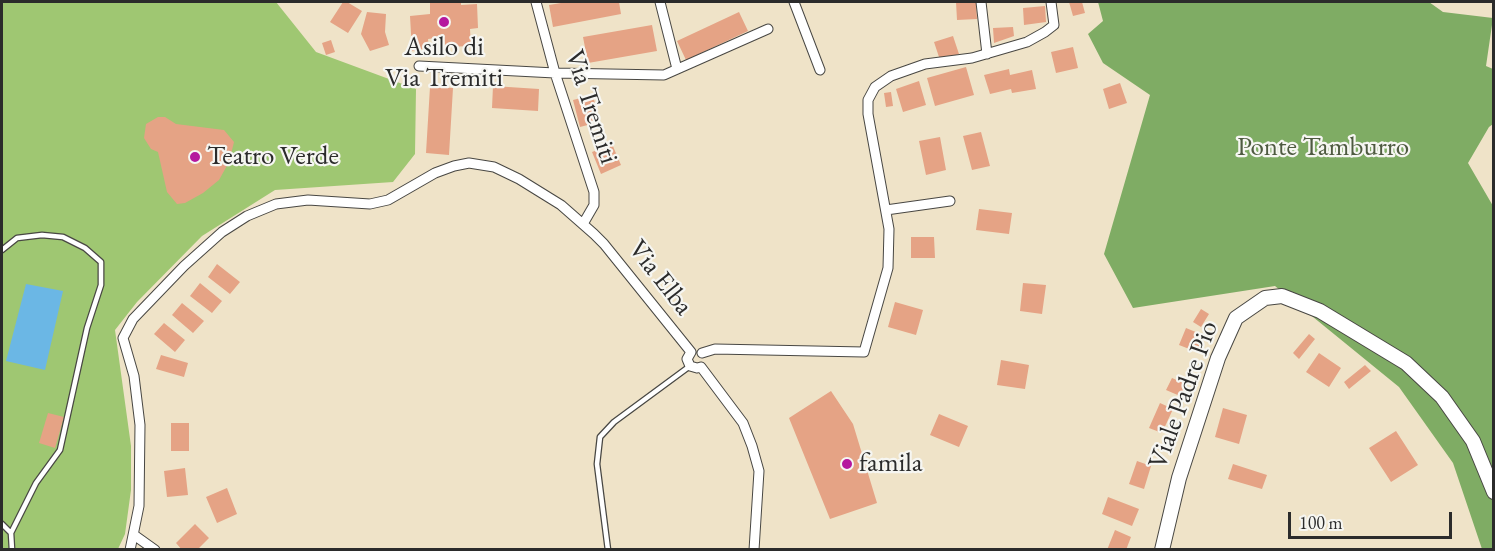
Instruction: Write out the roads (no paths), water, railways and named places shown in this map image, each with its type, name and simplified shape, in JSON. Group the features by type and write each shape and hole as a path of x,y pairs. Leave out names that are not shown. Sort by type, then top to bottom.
{"street":[{"name":"Via Tremiti","path":"536,2 555,73 594,192 594,205 583,224"},
{"path":"660,2 677,69"},
{"path":"794,2 820,70"},
{"path":"981,2 987,54"},
{"path":"950,201 886,210 868,114 868,100 875,87 891,76 925,64 972,58 1027,42 1054,25 1051,2"},
{"path":"419,66 555,73 664,75 768,29"},
{"name":"Via Elba","path":"130,549 139,506 140,425 134,376 123,338 133,318 184,266 222,232 247,216 276,204 309,200 370,204 388,200 435,173 470,163 495,166 519,178 561,205 594,234 691,352"},
{"name":"Via Elba","path":"691,352 702,353 715,349 864,352 888,268 889,229 886,210"},
{"name":"Viale Padre Pio","path":"1162,549 1179,478 1218,358 1236,318 1266,298 1282,296 1320,311 1406,363 1442,397 1473,441 1494,492"},
{"name":"Via Elba","path":"690,366 687,358 691,352"},
{"path":"700,367 704,360 702,353"},
{"path":"690,366 700,367"},
{"path":"700,367 742,423 752,446 759,471 754,549"},
{"path":"134,535 155,549"}],"lane":[{"path":"2,250 17,238 42,235 63,237 85,248 101,262 101,285 87,328 60,450 36,483 11,533 12,549"},
{"path":"608,549 597,464 600,437 614,422 690,366"},
{"path":"2,524 11,533"}],"water":[{"path":"26,284 63,291 45,370 6,361"}],"place":[{"name":"Asilo di Via Tremiti","path":"444,22"},
{"name":"Teatro Verde","path":"195,157"},
{"name":"famila","path":"847,464"}],"park label":[{"name":"Ponte Tamburro","path":"1323,148"}]}
